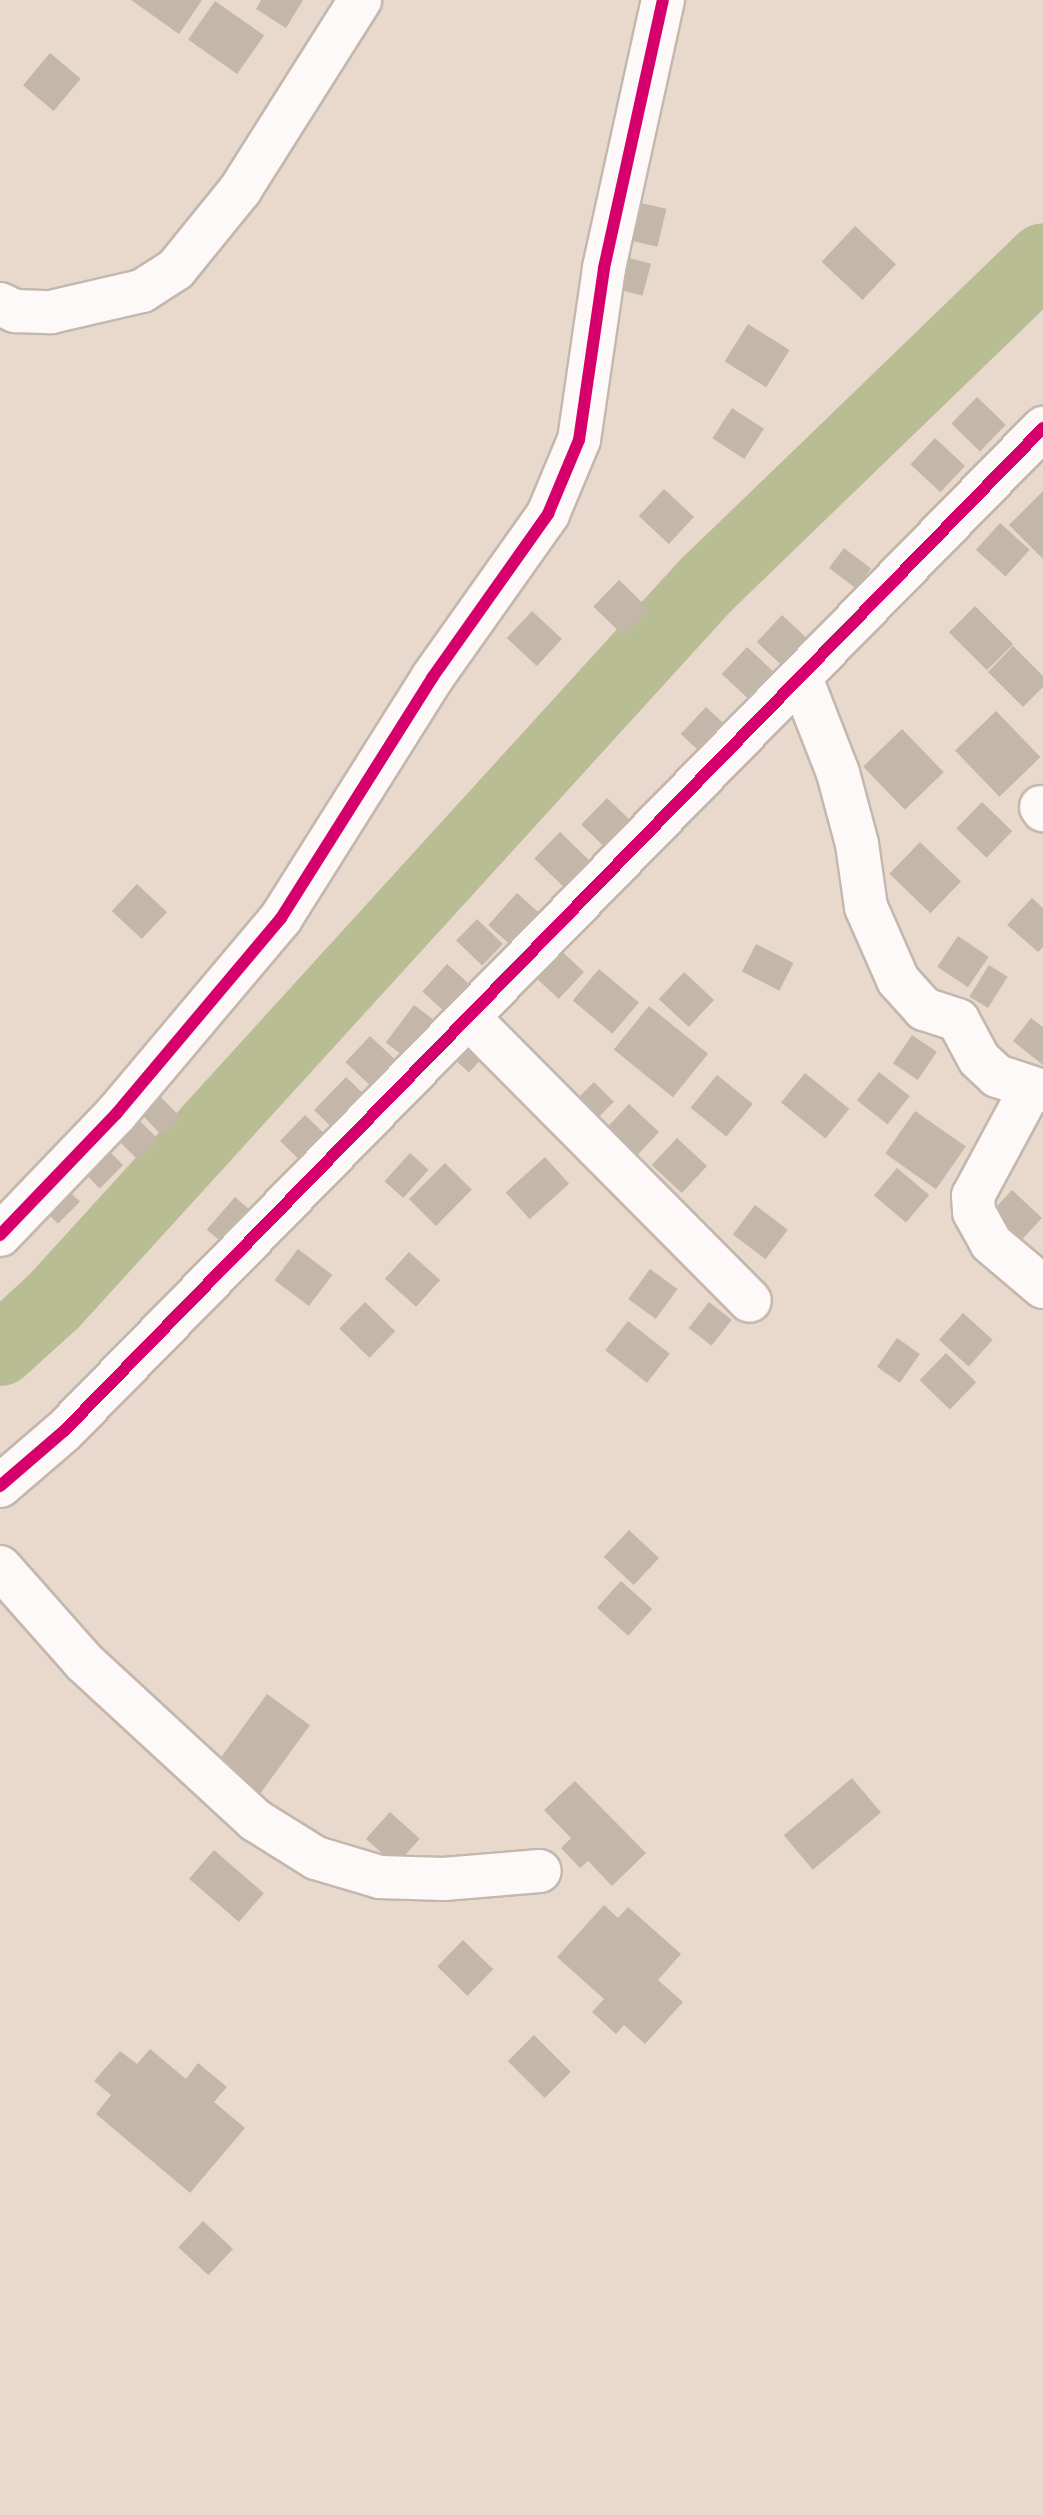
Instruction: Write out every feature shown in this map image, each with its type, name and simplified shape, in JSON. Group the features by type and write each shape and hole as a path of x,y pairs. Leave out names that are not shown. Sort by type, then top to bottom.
{"street":[{"path":"0,304 15,311 51,312 142,291 176,269 240,190 360,0"},
{"path":"0,1235 116,1114 281,918 432,678 548,514 579,440 604,268 663,0"},
{"path":"0,1486 64,1431 470,1019 1043,428"},
{"path":"801,678 838,773 857,844 866,907 898,980 924,1009 958,1020 984,1065 1036,1090 973,1196 974,1212 991,1243 1043,1287"},
{"path":"470,1019 750,1301"},
{"path":"0,1567 85,1663 255,1820 316,1858 380,1877 444,1879 540,1871"}],"building":[{"path":"131,0 202,0 179,34"},
{"path":"261,0 303,0 286,28 256,9"},
{"path":"215,1 264,35 237,74 188,40"},
{"path":"50,53 81,79 54,111 23,85"},
{"path":"641,203 666,209 658,247 632,241"},
{"path":"855,226 896,264 863,300 822,262"},
{"path":"622,256 651,264 642,296 613,288"},
{"path":"748,324 790,350 766,387 725,361"},
{"path":"977,397 1006,425 980,451 951,424"},
{"path":"732,408 764,429 744,459 712,438"},
{"path":"935,438 965,466 940,492 910,464"},
{"path":"664,489 694,517 669,544 639,516"},
{"path":"1043,491 1043,559 1009,525"},
{"path":"1000,523 1030,550 1006,577 976,550"},
{"path":"844,548 871,568 856,588 829,568"},
{"path":"619,580 649,609 624,636 593,607"},
{"path":"975,606 1013,644 987,670 949,632"},
{"path":"532,611 562,639 537,666 507,638"},
{"path":"782,615 812,643 787,670 757,642"},
{"path":"1013,646 1043,676 1043,687 1023,707 988,672"},
{"path":"747,647 777,675 752,702 722,674"},
{"path":"706,707 736,735 711,762 681,734"},
{"path":"996,711 1040,757 999,797 955,751"},
{"path":"902,729 944,772 905,810 863,767"},
{"path":"607,798 637,827 612,854 581,825"},
{"path":"982,802 1012,831 987,858 956,829"},
{"path":"560,832 590,861 565,888 534,859"},
{"path":"920,842 961,882 930,913 889,874"},
{"path":"137,884 167,912 142,939 112,911"},
{"path":"517,893 540,914 511,946 488,925"},
{"path":"1032,898 1043,908 1043,947 1038,952 1007,925"},
{"path":"477,919 503,944 482,966 456,941"},
{"path":"958,936 989,957 968,987 937,967"},
{"path":"554,944 584,972 559,999 529,971"},
{"path":"756,944 793,963 779,991 742,972"},
{"path":"447,964 478,992 453,1020 422,991"},
{"path":"989,965 1008,977 988,1008 969,996"},
{"path":"599,969 639,1002 612,1034 573,1000"},
{"path":"684,972 714,1000 689,1027 659,999"},
{"path":"414,1005 439,1024 410,1061 386,1043"},
{"path":"649,1006 708,1054 673,1097 614,1050"},
{"path":"1031,1018 1043,1027 1043,1065 1013,1041"},
{"path":"471,1032 490,1050 469,1072 450,1055"},
{"path":"912,1035 937,1052 918,1080 893,1063"},
{"path":"370,1036 401,1065 376,1091 345,1062"},
{"path":"879,1072 910,1096 888,1124 857,1100"},
{"path":"805,1073 849,1109 825,1138 781,1103"},
{"path":"717,1075 753,1104 726,1137 691,1108"},
{"path":"346,1077 371,1101 339,1134 314,1110"},
{"path":"594,1082 614,1102 595,1121 575,1101"},
{"path":"158,1094 181,1118 162,1136 139,1112"},
{"path":"629,1104 659,1132 634,1159 604,1131"},
{"path":"915,1111 966,1147 936,1189 885,1154"},
{"path":"134,1115 159,1140 138,1160 113,1136"},
{"path":"305,1115 333,1142 308,1168 280,1141"},
{"path":"677,1138 707,1166 682,1193 652,1165"},
{"path":"104,1146 123,1165 100,1188 81,1169"},
{"path":"410,1153 429,1170 403,1198 385,1181"},
{"path":"545,1157 569,1184 530,1219 506,1192"},
{"path":"445,1163 472,1190 436,1226 409,1199"},
{"path":"897,1168 929,1195 906,1223 874,1196"},
{"path":"65,1187 80,1202 58,1224 43,1209"},
{"path":"1012,1190 1042,1218 1017,1244 987,1216"},
{"path":"235,1197 256,1215 228,1248 207,1229"},
{"path":"755,1205 788,1230 765,1259 733,1235"},
{"path":"298,1249 332,1275 309,1306 275,1280"},
{"path":"409,1252 440,1280 416,1307 385,1279"},
{"path":"650,1269 678,1289 656,1319 628,1299"},
{"path":"365,1302 395,1331 370,1358 339,1329"},
{"path":"709,1302 732,1320 712,1346 689,1328"},
{"path":"963,1313 993,1340 969,1367 939,1340"},
{"path":"628,1321 670,1354 647,1383 605,1350"},
{"path":"897,1338 920,1354 900,1383 877,1367"},
{"path":"946,1353 976,1382 950,1410 920,1380"},
{"path":"629,1530 659,1558 634,1585 604,1557"},
{"path":"621,1581 652,1609 628,1636 597,1608"},
{"path":"267,1694 310,1725 260,1794 217,1763"},
{"path":"852,1778 881,1812 813,1870 784,1835"},
{"path":"575,1781 646,1853 612,1886 588,1861 580,1868 561,1848 571,1838 544,1810"},
{"path":"390,1812 420,1839 396,1866 366,1839"},
{"path":"214,1850 264,1893 239,1922 189,1879"},
{"path":"604,1905 618,1918 628,1907 681,1954 658,1980 683,2002 645,2044 624,2025 616,2034 592,2012 604,1999 557,1957"},
{"path":"463,1940 493,1969 468,1996 437,1967"},
{"path":"534,2035 571,2072 545,2098 508,2061"},
{"path":"150,2049 186,2079 198,2063 227,2087 214,2102 245,2128 190,2193 96,2114 111,2095 94,2081 120,2051 137,2064"},
{"path":"203,2221 233,2249 208,2275 178,2247"}],"waterway":[{"path":"0,1350 54,1301 706,585 1043,259"}],"cycle path":[{"path":"0,1235 116,1114 281,918 432,678 548,514 579,440 604,268 663,0"},
{"path":"0,1486 64,1431 1043,428"}]}
